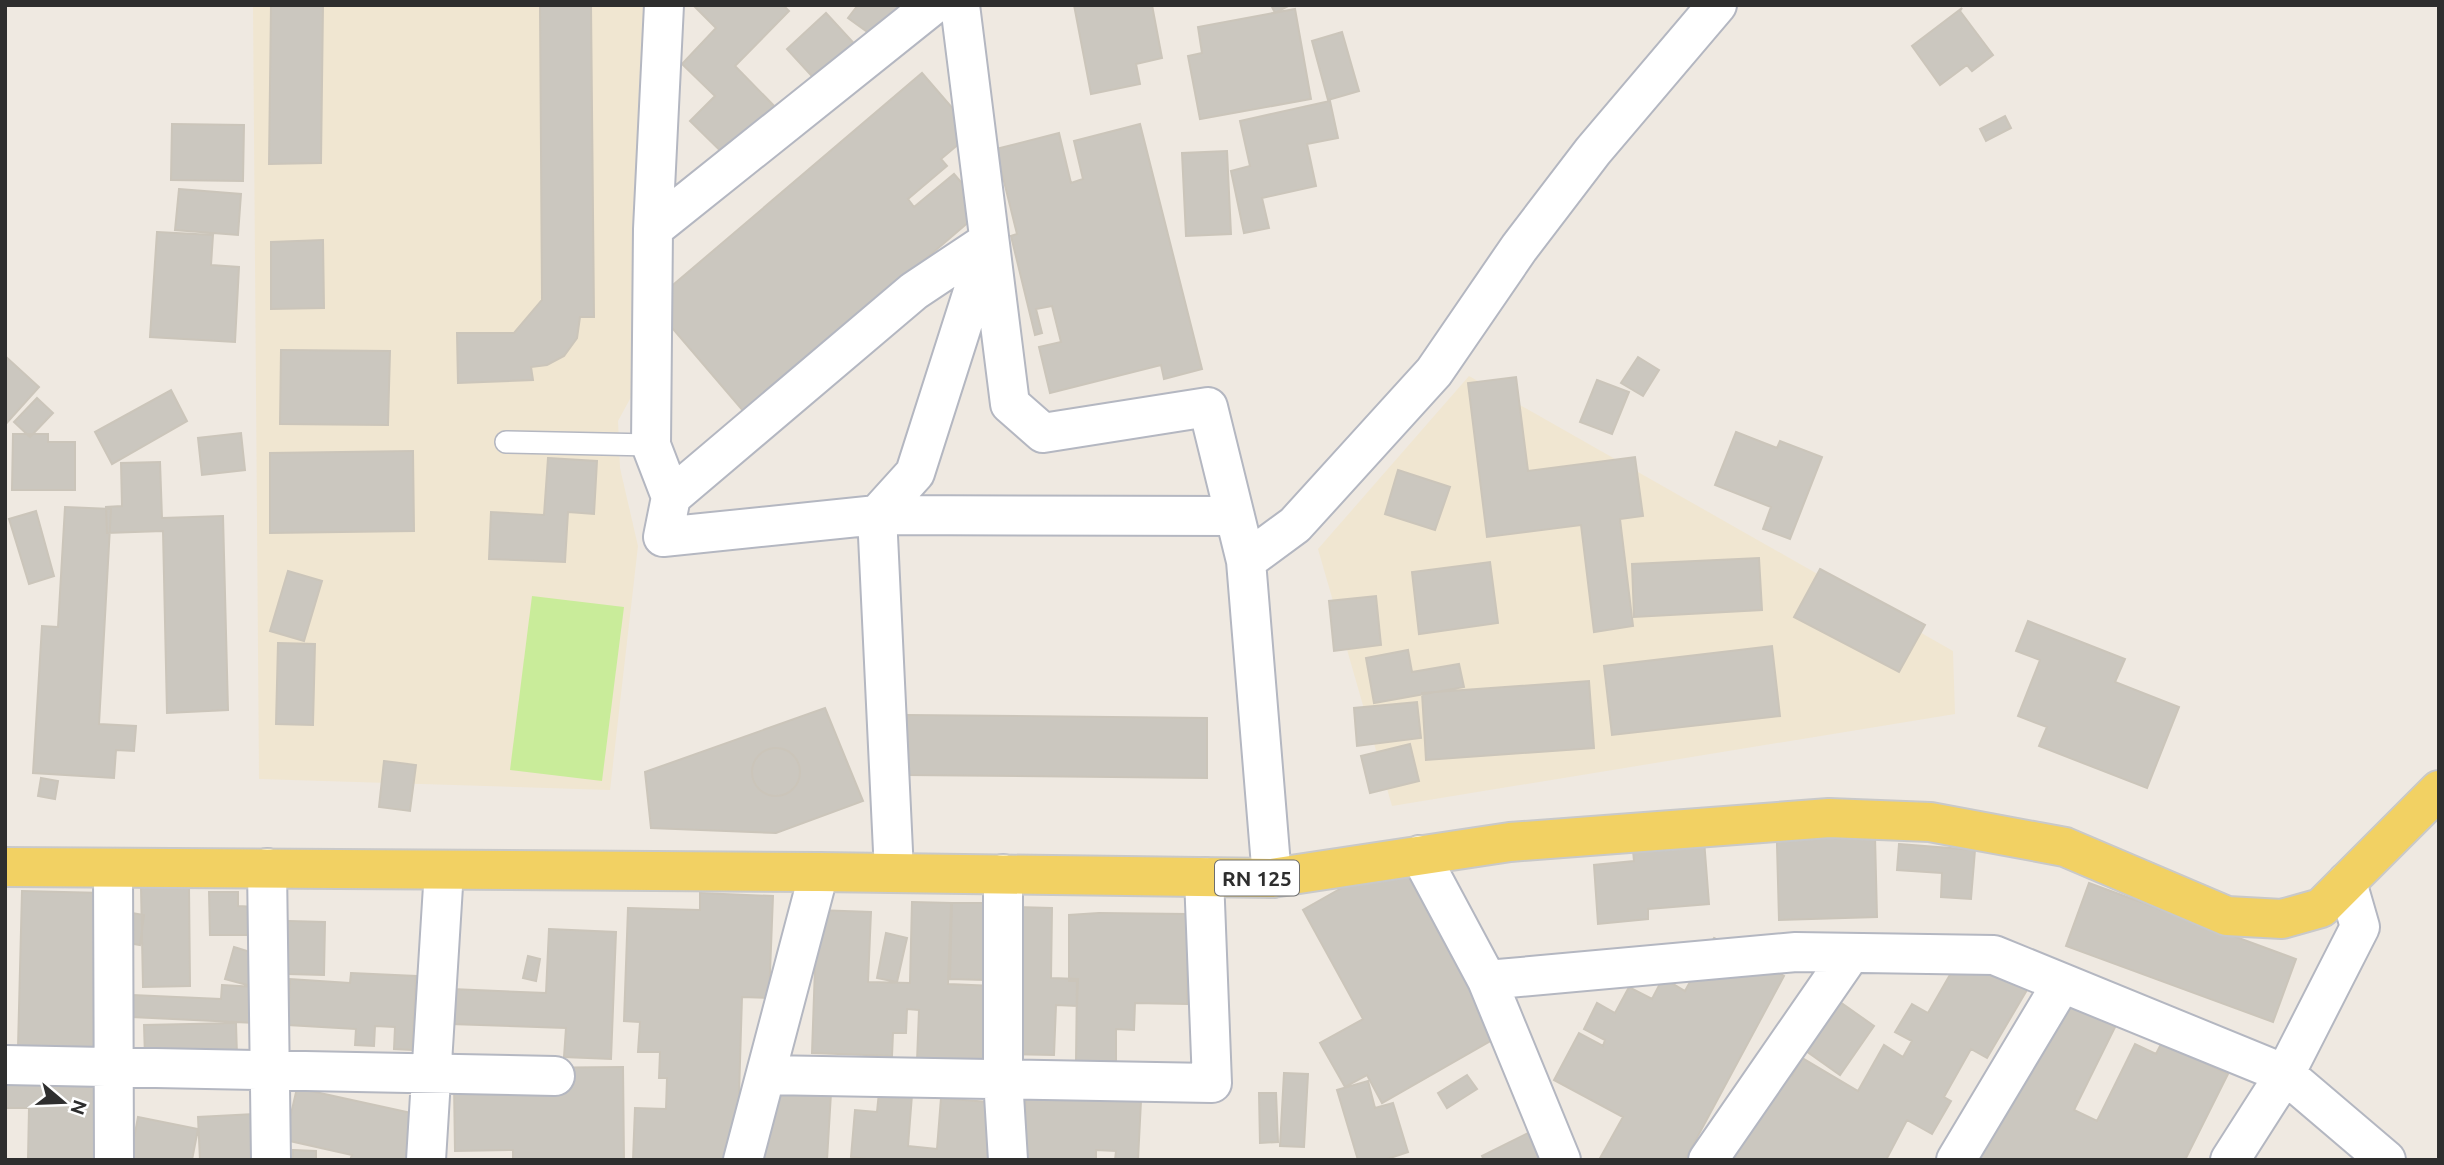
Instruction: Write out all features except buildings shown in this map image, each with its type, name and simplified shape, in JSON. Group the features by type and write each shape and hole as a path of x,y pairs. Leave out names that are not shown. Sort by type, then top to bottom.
{"main road":[{"name":"RN 125","path":"5,867 894,872 1272,878 1510,842 1829,818 1930,822 2065,847 2227,916 2282,919 2321,908 2439,790"}],"street":[{"path":"664,5 653,229 651,445 671,497 663,537 877,515 1235,516"},
{"path":"653,229 933,5"},
{"path":"960,5 1010,404 1043,433 1208,407 1246,561 1272,878"},
{"path":"1246,561 1296,525 1434,372 1519,248 1593,151 1717,5"},
{"path":"671,497 914,291 989,241"},
{"path":"894,872 877,515 915,473 989,241"},
{"path":"1420,855 1487,980 1561,1160"},
{"path":"113,868 114,1160"},
{"path":"267,868 271,1160"},
{"path":"426,1160 444,870"},
{"path":"743,1160 819,872"},
{"path":"1003,874 1003,1079 1008,1160"},
{"path":"766,1075 1212,1083 1204,877"},
{"path":"2230,1160 2285,1074 2360,927 2347,882"},
{"path":"1487,980 1796,952 1994,956 2285,1074 2386,1160"},
{"path":"1708,1160 1851,953"},
{"path":"1956,1160 2062,983"},
{"path":"5,1065 555,1076"}],"lane":[{"path":"506,442 651,445"}],"shaded area":[{"path":"253,5 645,5 636,388 618,421 620,468 638,546 610,790 259,779"},
{"path":"1469,376 1953,651 1955,714 1392,806 1318,549"}],"green space":[{"path":"532,596 624,607 602,781 510,770"}]}
